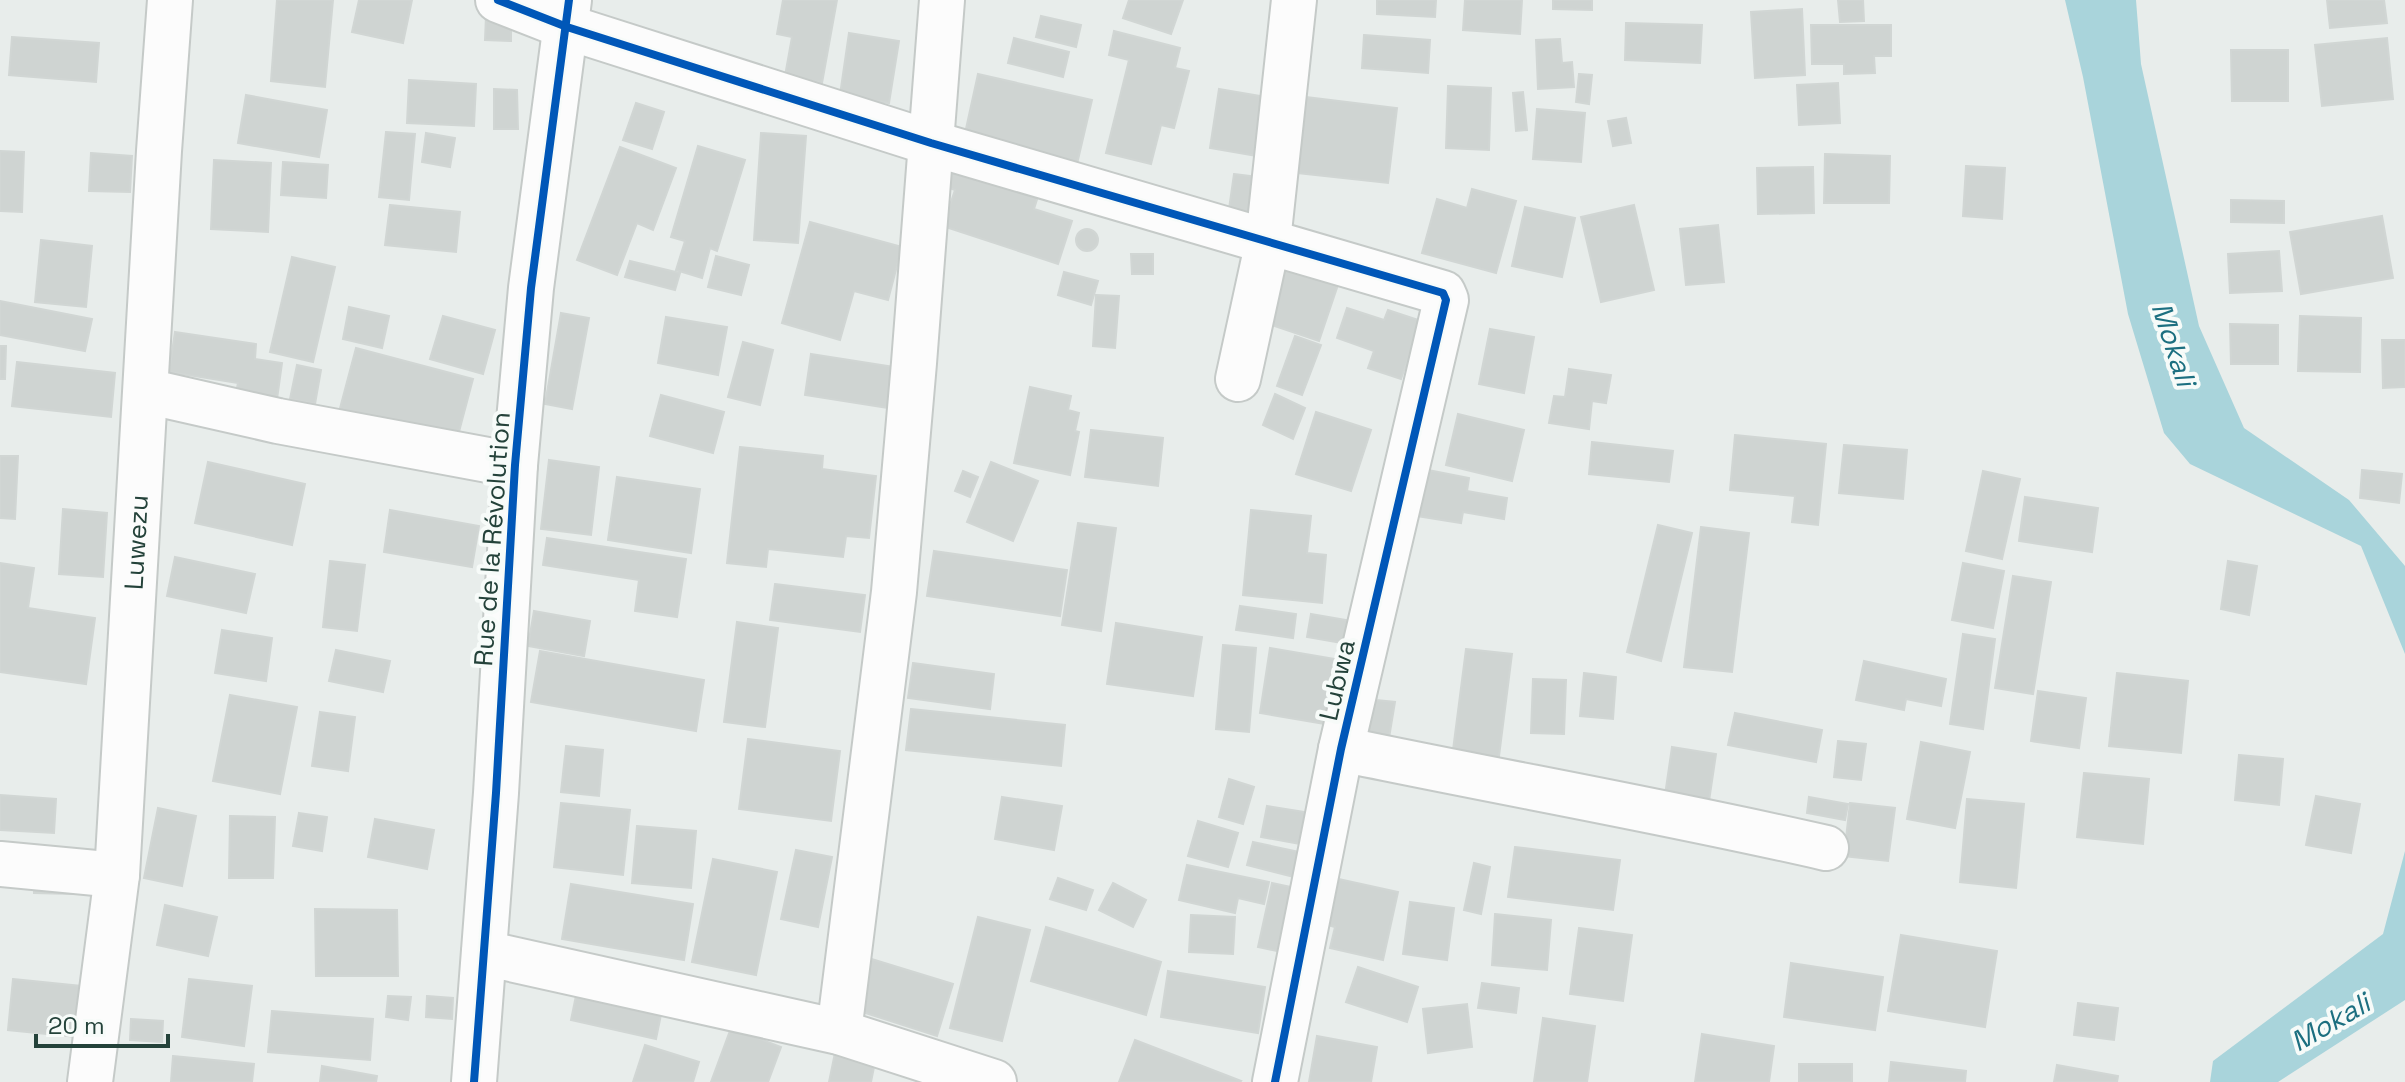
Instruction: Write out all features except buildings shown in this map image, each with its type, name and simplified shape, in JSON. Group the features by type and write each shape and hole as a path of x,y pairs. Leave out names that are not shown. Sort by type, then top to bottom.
{"street":[{"name":"Luwezu","path":"90,1082 117,875 170,0"},
{"path":"498,0 568,13 931,143 1268,241"},
{"path":"839,1032 894,592 942,0"},
{"path":"1238,379 1268,241 1294,0"},
{"name":"Rue de la Révolution","path":"474,1082 496,793 515,465 531,288 568,13"},
{"name":"Lubwa","path":"1268,241 1441,291 1446,300 1341,749 1275,1082"},
{"path":"146,391 278,421 515,465"},
{"path":"1341,749 1826,848"},
{"path":"0,864 117,875"},
{"path":"484,953 839,1032 907,1069 994,1082"}],"water":[{"name":"Mokali","path":"2065,0 2136,0 2141,64 2199,326 2244,428 2349,500 2405,566 2405,654 2361,546 2190,464 2164,433 2128,314 2083,77"},
{"name":"Mokali","path":"2405,851 2405,1000 2278,1082 2210,1082 2213,1061 2383,934"}],"cycle path":[{"path":"498,0 567,27 931,143 1443,293 1446,300 1341,749 1275,1082"},
{"path":"474,1082 496,793 515,465 531,288 569,0"}]}
